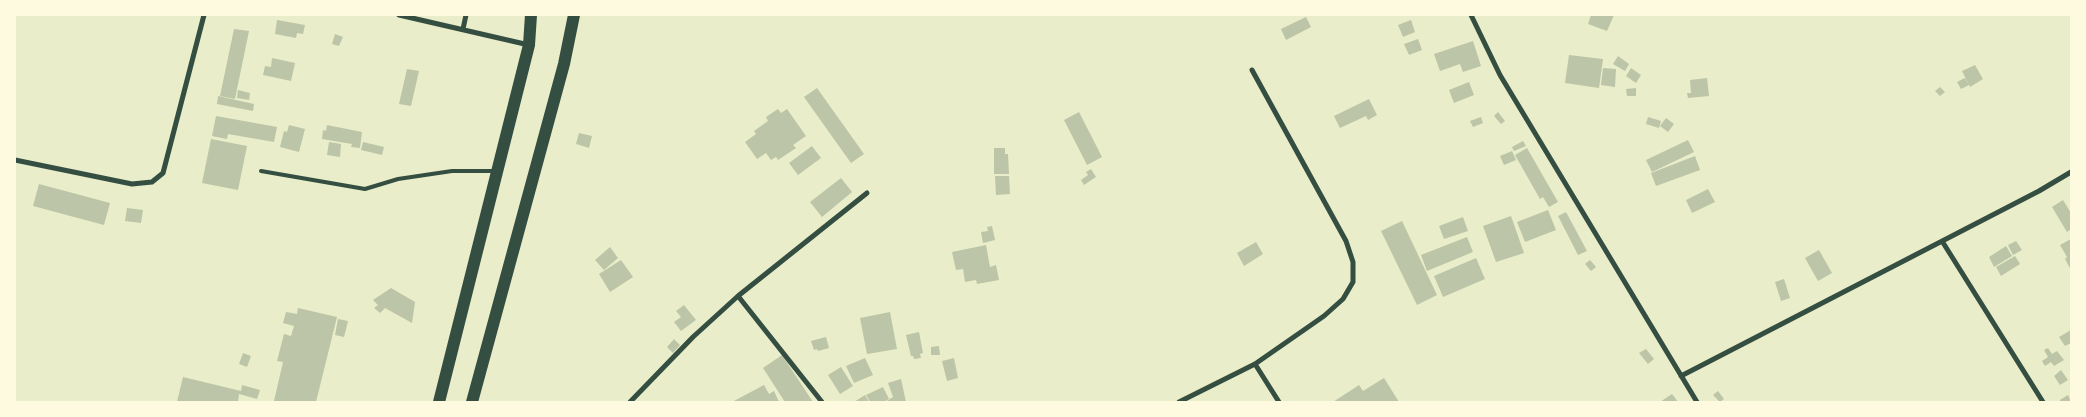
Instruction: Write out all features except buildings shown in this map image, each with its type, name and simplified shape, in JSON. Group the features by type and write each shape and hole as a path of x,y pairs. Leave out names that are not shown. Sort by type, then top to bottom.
{"main road":[{"path":"439,402 529,45 531,15"},
{"path":"472,402 564,64 574,15"}],"street":[{"path":"15,160 132,184 152,182 163,173 204,15"},
{"path":"399,15 529,45"},
{"path":"463,29 466,15"},
{"path":"1471,15 1500,75 1697,402"},
{"path":"1179,402 1256,364 1324,316 1342,299 1353,282 1353,262 1346,241 1252,70"},
{"path":"1681,376 2039,191 2071,172"},
{"path":"630,402 693,337 738,296 867,194"},
{"path":"1942,241 2042,402"},
{"path":"738,296 822,402"},
{"path":"1256,364 1280,402"}],"lane":[{"path":"261,171 365,189 398,180 452,171 498,171"}]}
